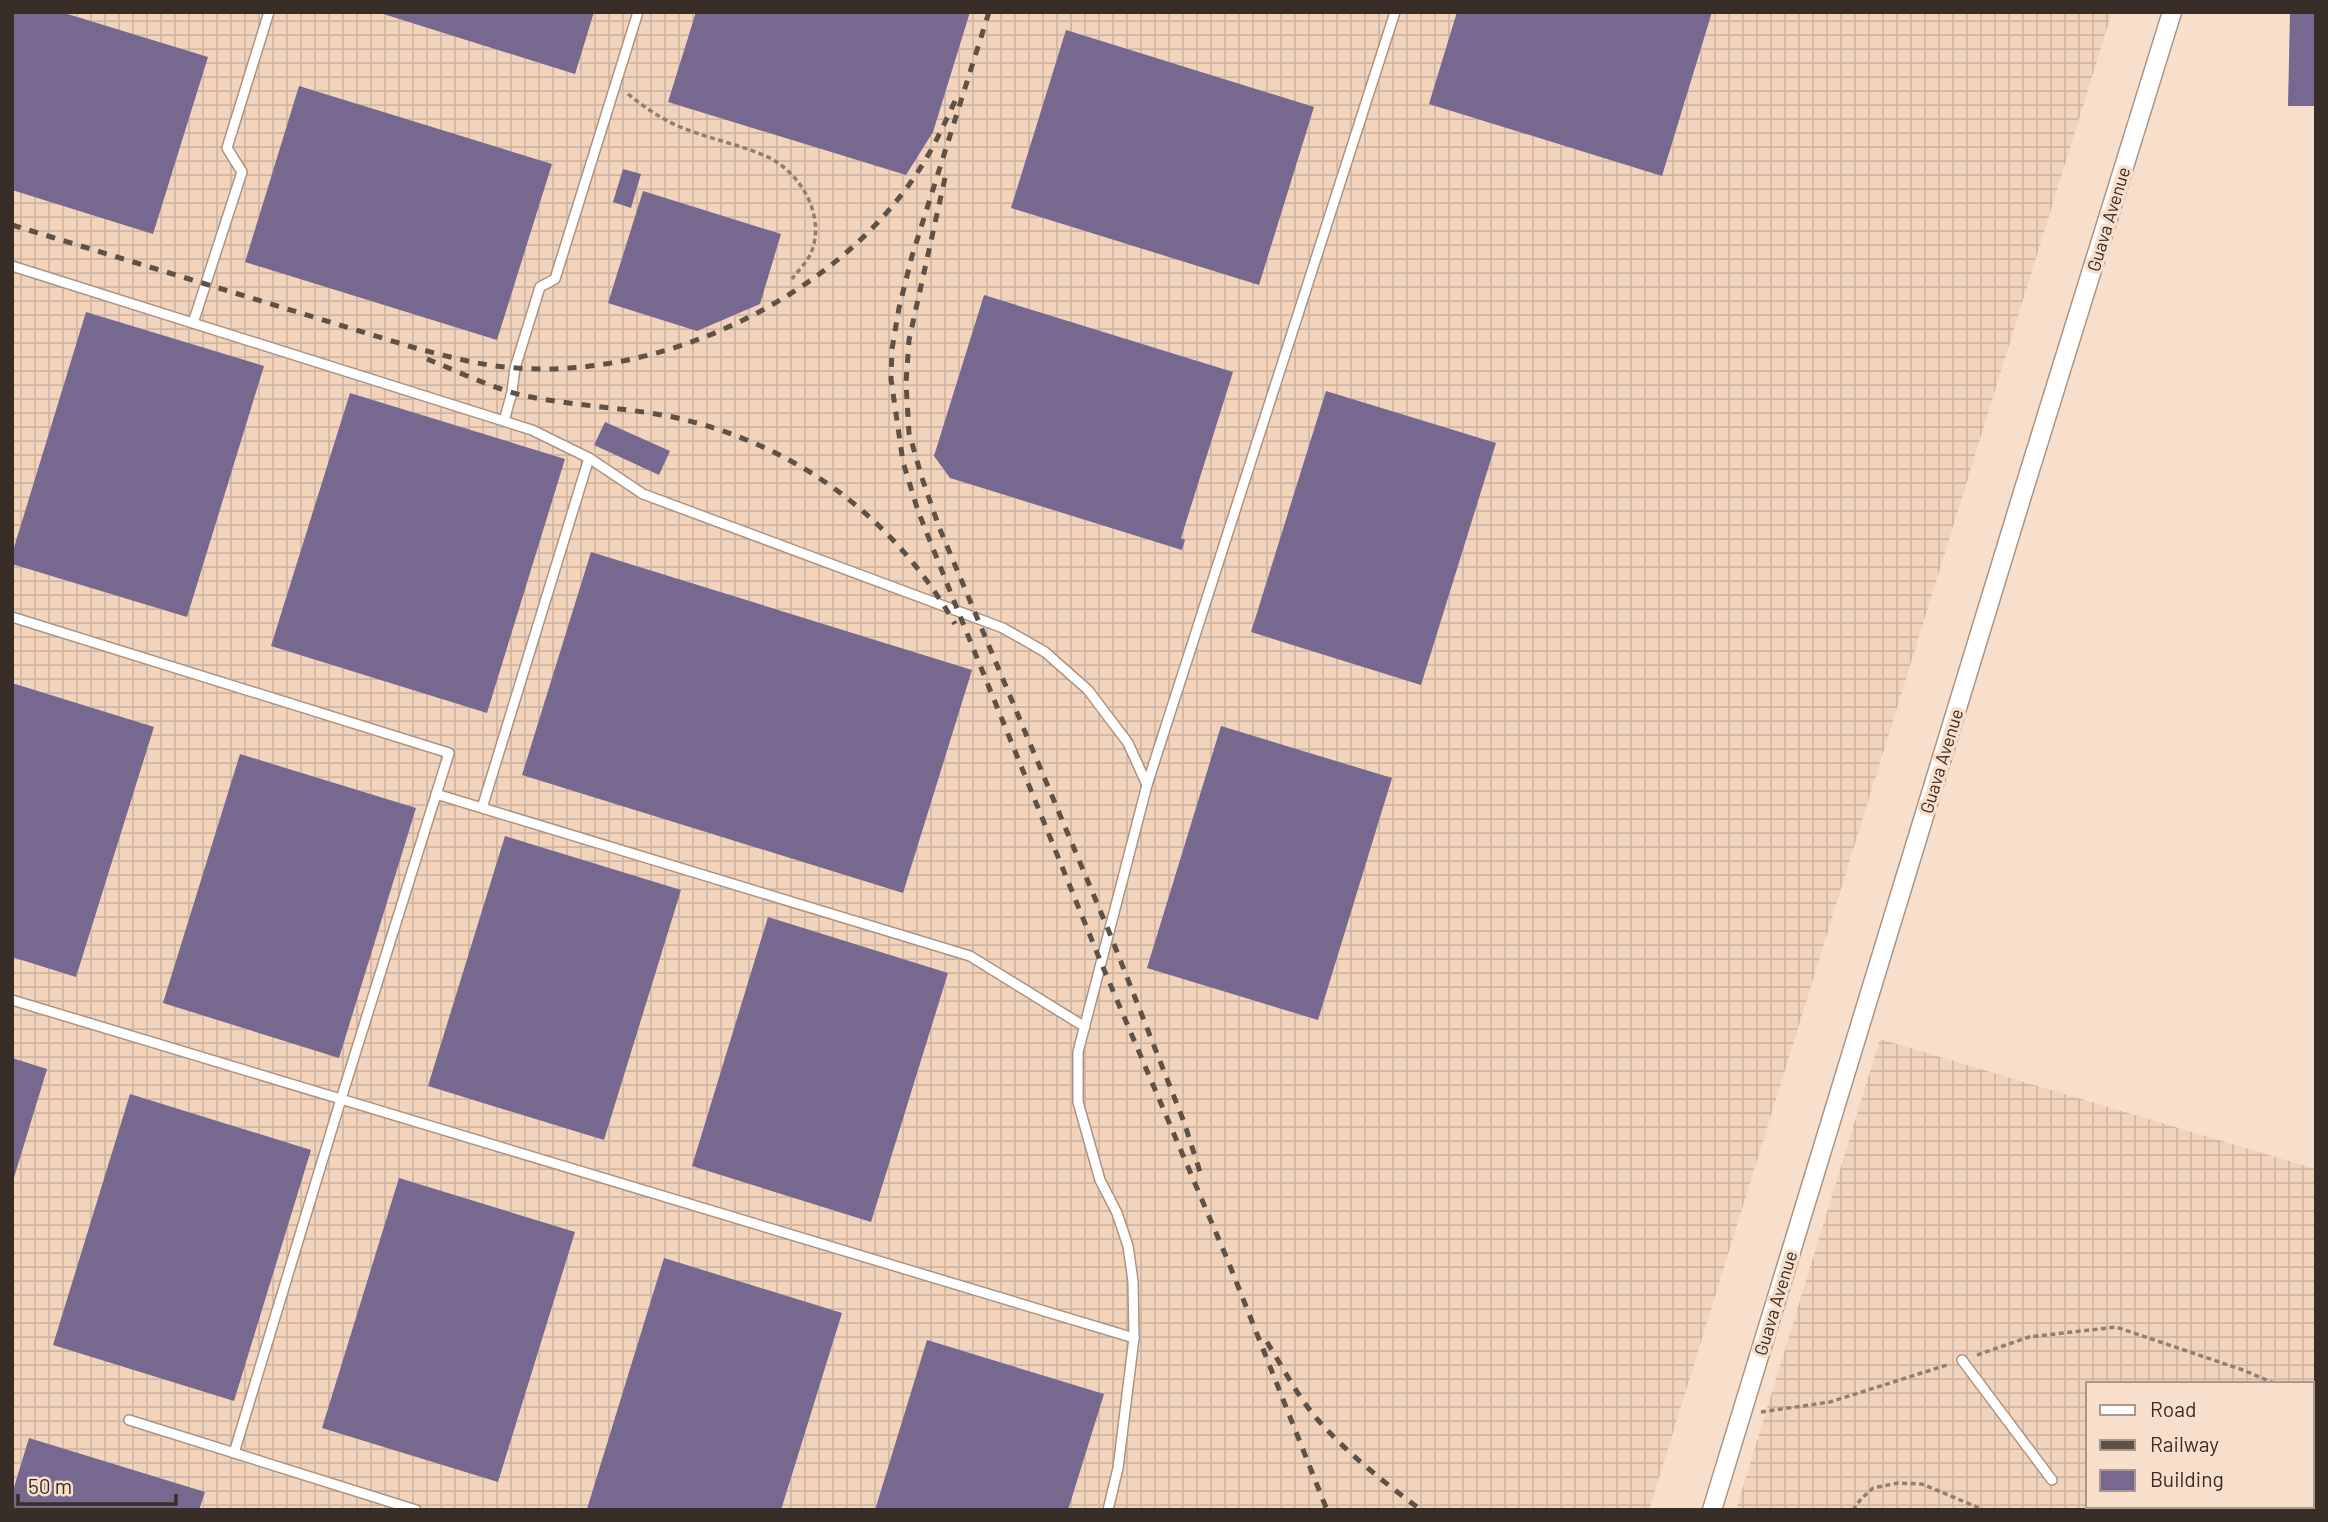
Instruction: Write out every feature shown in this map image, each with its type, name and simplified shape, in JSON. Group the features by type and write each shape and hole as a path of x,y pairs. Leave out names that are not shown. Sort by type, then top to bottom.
{"street":[{"name":"Guava Avenue","path":"1712,1510 2172,12"}],"lane":[{"path":"193,323 242,172 227,148 269,12"},
{"path":"504,421 515,368 540,287 555,279 638,12"},
{"path":"1108,1510 1118,1468 1134,1338 1133,1281 1128,1246 1117,1213 1100,1180 1078,1102 1078,1052 1147,785 1395,12"},
{"path":"12,266 532,430 589,458 643,495 1003,628 1045,652 1088,690 1128,743 1147,785"},
{"path":"482,808 589,458"},
{"path":"12,617 449,753 234,1453"},
{"path":"436,794 970,956 1085,1027"},
{"path":"12,1000 1134,1338"},
{"path":"1962,1360 2052,1479"},
{"path":"129,1420 416,1510"}],"path":[{"path":"616,85 656,115 681,127 772,159 797,180 811,202 816,230 811,253 792,279"},
{"path":"1741,1415 1830,1402 2029,1337 2116,1327 2271,1382"},
{"path":"1853,1510 1873,1488 1898,1483 1922,1484 1984,1510"}],"shaded area":[{"path":"12,12 2112,12 1649,1510 12,1510"},
{"path":"1880,1039 2316,1169 2316,1510 1736,1510"}],"building":[{"path":"12,12 61,12 208,57 153,234 12,190"},
{"path":"377,12 594,12 575,74"},
{"path":"696,12 970,12 933,132 906,175 668,102"},
{"path":"1457,12 1712,12 1662,176 1429,104"},
{"path":"2290,12 2316,12 2316,106 2288,106"},
{"path":"1066,30 1314,107 1259,285 1011,208"},
{"path":"299,86 552,164 497,340 245,262"},
{"path":"623,169 641,174 631,208 613,202"},
{"path":"643,191 781,234 760,304 697,331 608,303"},
{"path":"984,295 1233,372 1181,538 1185,540 1182,550 950,478 934,456"},
{"path":"86,312 264,366 187,617 12,564 12,554"},
{"path":"1326,391 1496,443 1421,685 1251,632"},
{"path":"350,393 565,459 487,713 271,646"},
{"path":"605,422 670,451 659,475 594,445"},
{"path":"591,552 972,670 903,893 522,775"},
{"path":"12,683 154,727 76,977 12,957"},
{"path":"1221,726 1392,778 1318,1020 1147,968"},
{"path":"240,754 416,808 339,1058 163,1003"},
{"path":"505,836 681,890 604,1140 428,1086"},
{"path":"768,917 948,973 871,1222 692,1166"},
{"path":"12,1058 47,1069 13,1181 12,1181"},
{"path":"130,1094 311,1150 234,1401 53,1345"},
{"path":"399,1178 575,1232 498,1482 322,1428"},
{"path":"664,1258 842,1313 781,1510 587,1509"},
{"path":"927,1340 1104,1394 1068,1510 875,1510"},
{"path":"29,1438 205,1492 199,1510 12,1510 12,1494"}],"railway":[{"path":"989,12 912,256 899,308 892,349 891,379 903,462 918,511 958,611 1102,965 1228,1261 1327,1510"},
{"path":"12,225 438,354 503,367 572,368 628,360 685,344 740,322 791,293 839,259 880,220 921,167 955,101"},
{"path":"945,178 909,340 906,383 909,433 939,527 1110,934 1184,1122 1201,1175"},
{"path":"427,359 509,392 559,402 673,417 718,429 760,446 837,490 871,518 902,550 930,585 955,624"},
{"path":"1267,1342 1297,1392 1318,1420 1380,1479 1421,1510"}]}
